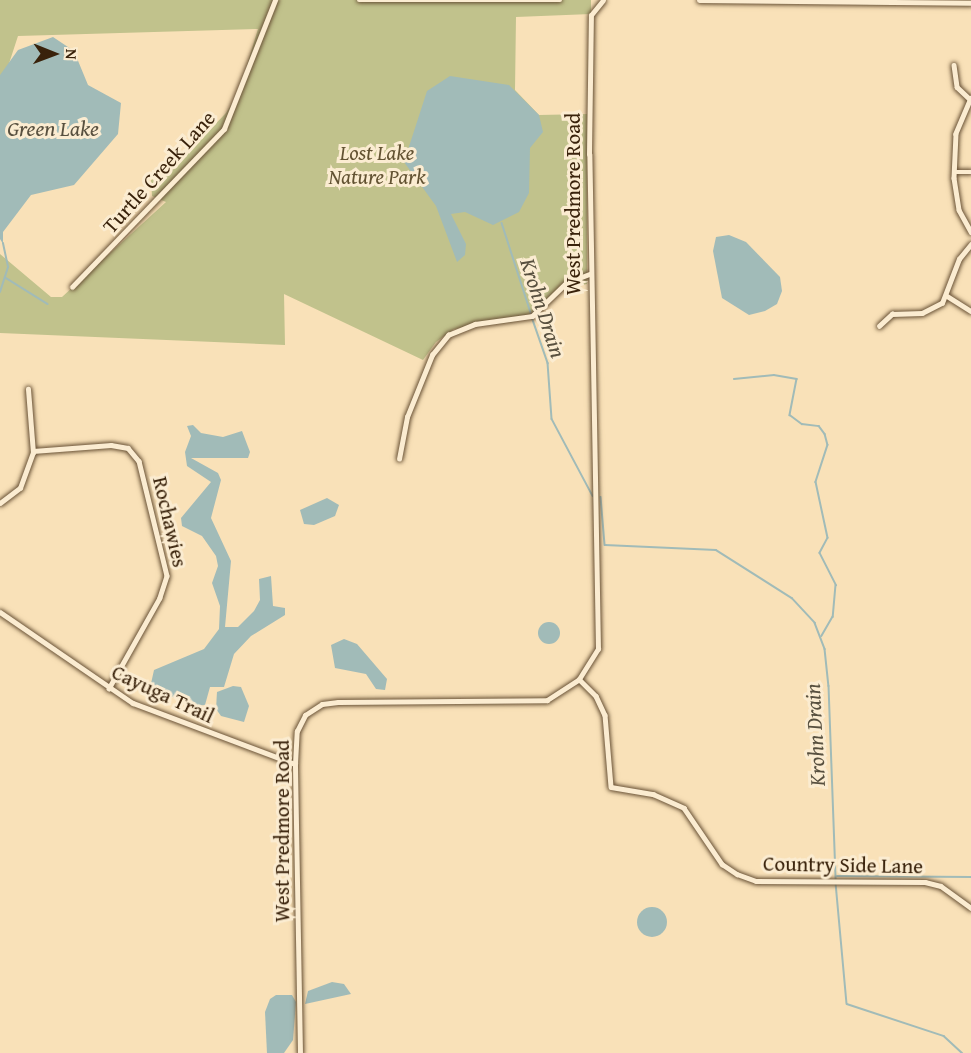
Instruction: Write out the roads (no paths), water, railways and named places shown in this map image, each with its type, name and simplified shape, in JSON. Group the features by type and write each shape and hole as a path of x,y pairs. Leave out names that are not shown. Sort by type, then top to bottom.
{"street":[{"name":"Turtle Creek Lane","path":"72,287 224,129 275,0"},
{"path":"359,0 560,0"},
{"name":"West Predmore Road","path":"300,1053 295,764 299,725 322,704 523,703 547,700 579,680 591,663 601,633 590,274 591,15 603,0"},
{"path":"699,0 971,3"},
{"path":"954,65 957,87 971,98 956,134 954,172 959,210 971,232"},
{"path":"954,172 971,172"},
{"path":"879,326 892,314 929,311 947,296 959,259 971,244"},
{"path":"399,459 407,417 432,355 448,335 475,324 532,315 566,283 590,274"},
{"path":"947,296 971,311"},
{"path":"0,503 20,488 33,452 28,389"},
{"name":"Rochawies","path":"33,452 111,445 128,448 139,461 167,576 160,598 109,689"},
{"name":"Cayuga Trail","path":"0,612 109,689 179,723 295,764"},
{"name":"Country Side Lane","path":"579,680 596,696 605,715 611,787 653,794 684,808 728,869 756,881 933,883 971,908"}],"water":[{"name":"Green Lake","path":"53,37 74,51 88,85 121,103 118,134 74,185 31,195 3,232 3,244 0,239 0,75 18,50"},
{"path":"450,76 509,85 539,115 543,132 530,148 529,193 519,212 493,225 465,212 451,214 466,244 465,255 457,262 436,206 404,162 427,91"},
{"path":"729,235 746,242 780,277 782,291 777,304 765,311 749,315 722,298 713,251 716,237"},
{"path":"193,425 201,433 223,437 242,431 250,452 248,458 191,458 218,473 221,480 211,518 231,561 225,627 238,627 254,611 260,600 259,579 271,576 273,606 285,608 285,615 251,636 234,654 224,687 210,687 205,705 195,706 150,688 154,670 204,649 219,629 220,606 212,583 218,566 216,556 202,536 182,526 181,518 211,482 187,466 185,452 191,436 187,426"},
{"path":"327,498 339,505 335,516 314,525 304,524 300,510"},
{"path":"549,622 557,625 560,633 557,641 549,644 541,641 538,633 541,625"},
{"path":"344,639 357,644 387,679 385,690 376,689 366,674 335,668 331,645"},
{"path":"233,686 241,687 249,706 244,722 221,716 216,709 217,692"},
{"path":"652,907 663,911 667,922 663,933 652,937 641,933 637,922 641,911"},
{"path":"332,982 344,984 351,994 305,1004 308,991"},
{"path":"276,995 292,995 296,1002 293,1040 284,1053 267,1053 265,1012 270,999"}],"waterway":[{"name":"Krohn Drain","path":"502,223 531,313"},
{"path":"0,292 8,267 3,244"},
{"path":"6,278 48,304"},
{"name":"Krohn Drain","path":"532,317 548,363 552,419 593,496"},
{"path":"734,379 774,375 797,379 790,415 802,424 819,426 825,434 828,445 816,482 828,538 820,553 836,585 833,617 822,636"},
{"name":"Krohn Drain","path":"601,497 605,545 716,550 792,598 815,623 825,649 829,686 836,879"},
{"path":"837,876 971,877"},
{"name":"Krohn Drain","path":"836,883 847,1004 944,1036 962,1053"}],"park label":[{"name":"Lost Lake Nature Park","path":"377,165"}]}
